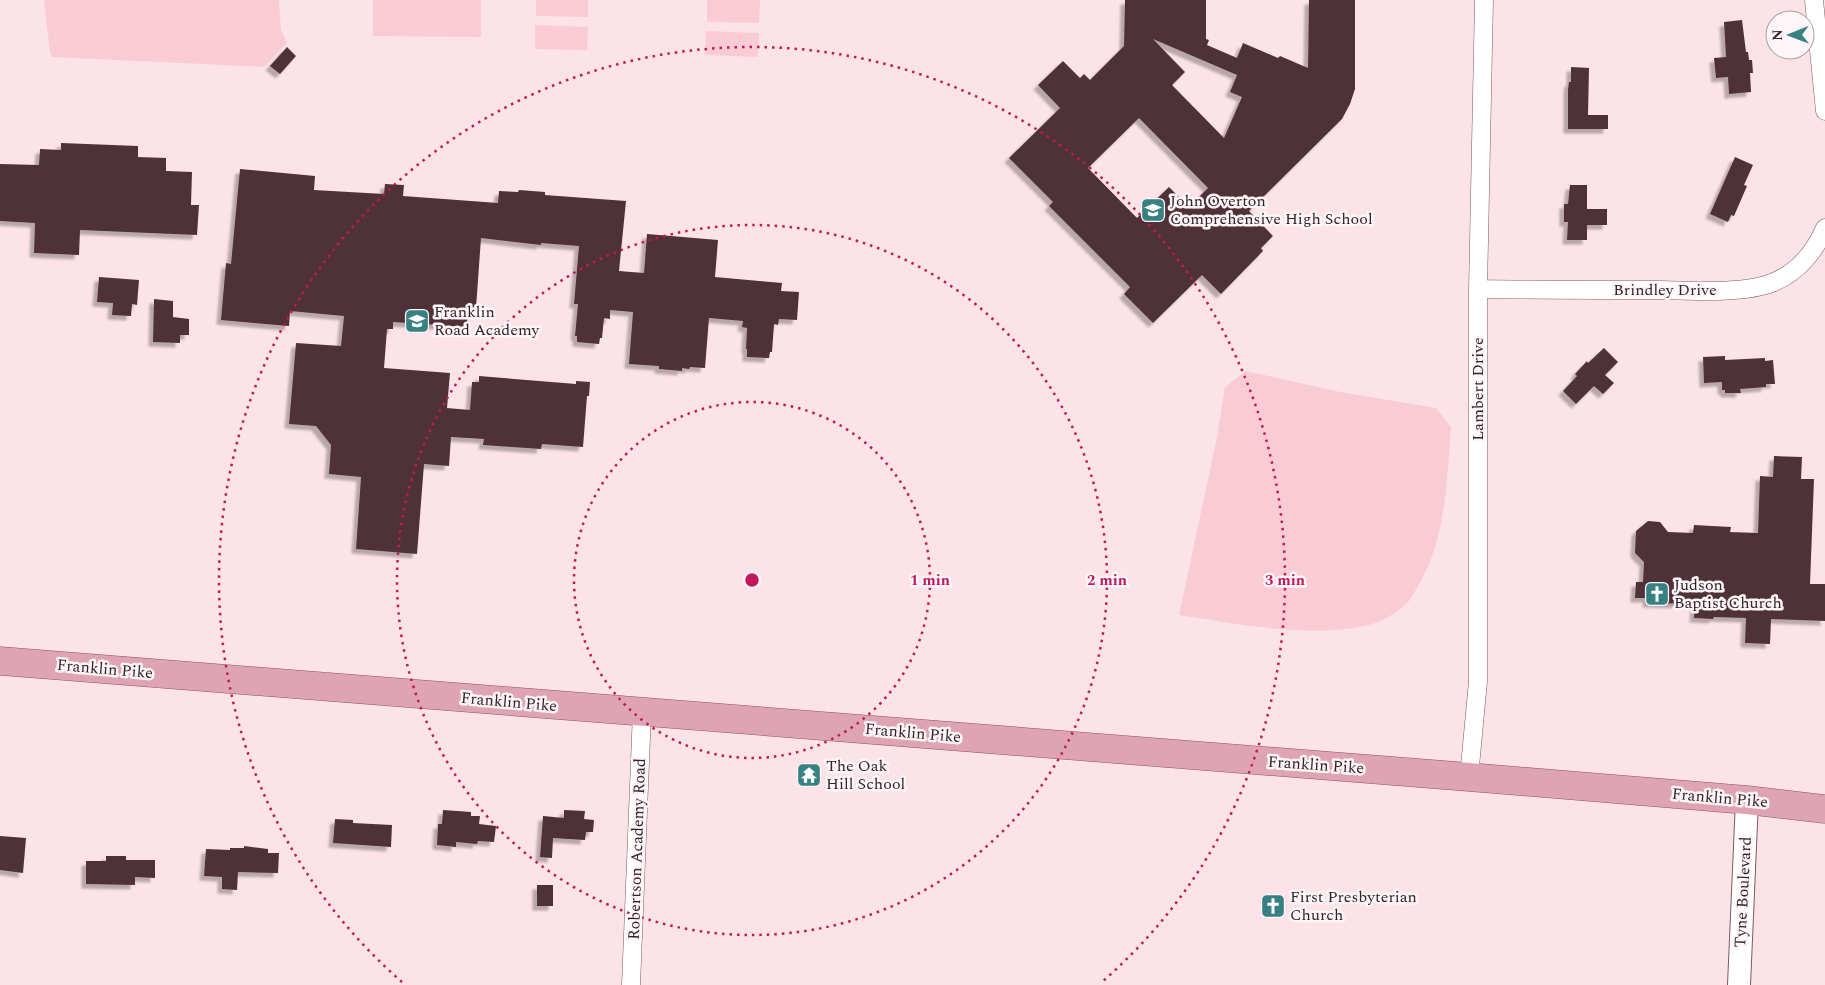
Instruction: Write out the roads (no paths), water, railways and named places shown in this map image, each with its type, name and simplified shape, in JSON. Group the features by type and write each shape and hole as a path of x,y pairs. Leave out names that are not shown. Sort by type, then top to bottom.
{"main road":[{"name":"Franklin Pike","path":"0,661 1469,777 1747,800 1825,809"}],"street":[{"name":"Lambert Drive","path":"1469,777 1478,681 1478,289 1484,0"},
{"path":"1814,0 1825,111"},
{"name":"Brindley Drive","path":"1478,289 1702,291 1750,288 1773,282 1798,266 1812,252 1825,228"},
{"name":"Robertson Academy Road","path":"631,985 642,712"},
{"name":"Tyne Boulevard","path":"1739,985 1747,800"}],"place":[{"name":"John Overton Comprehensive High School","path":"1153,210"},
{"name":"Franklin Road Academy","path":"417,321"},
{"name":"Judson Baptist Church","path":"1657,594"},
{"name":"The Oak Hill School","path":"809,775"},
{"name":"First Presbyterian Church","path":"1273,906"}]}
